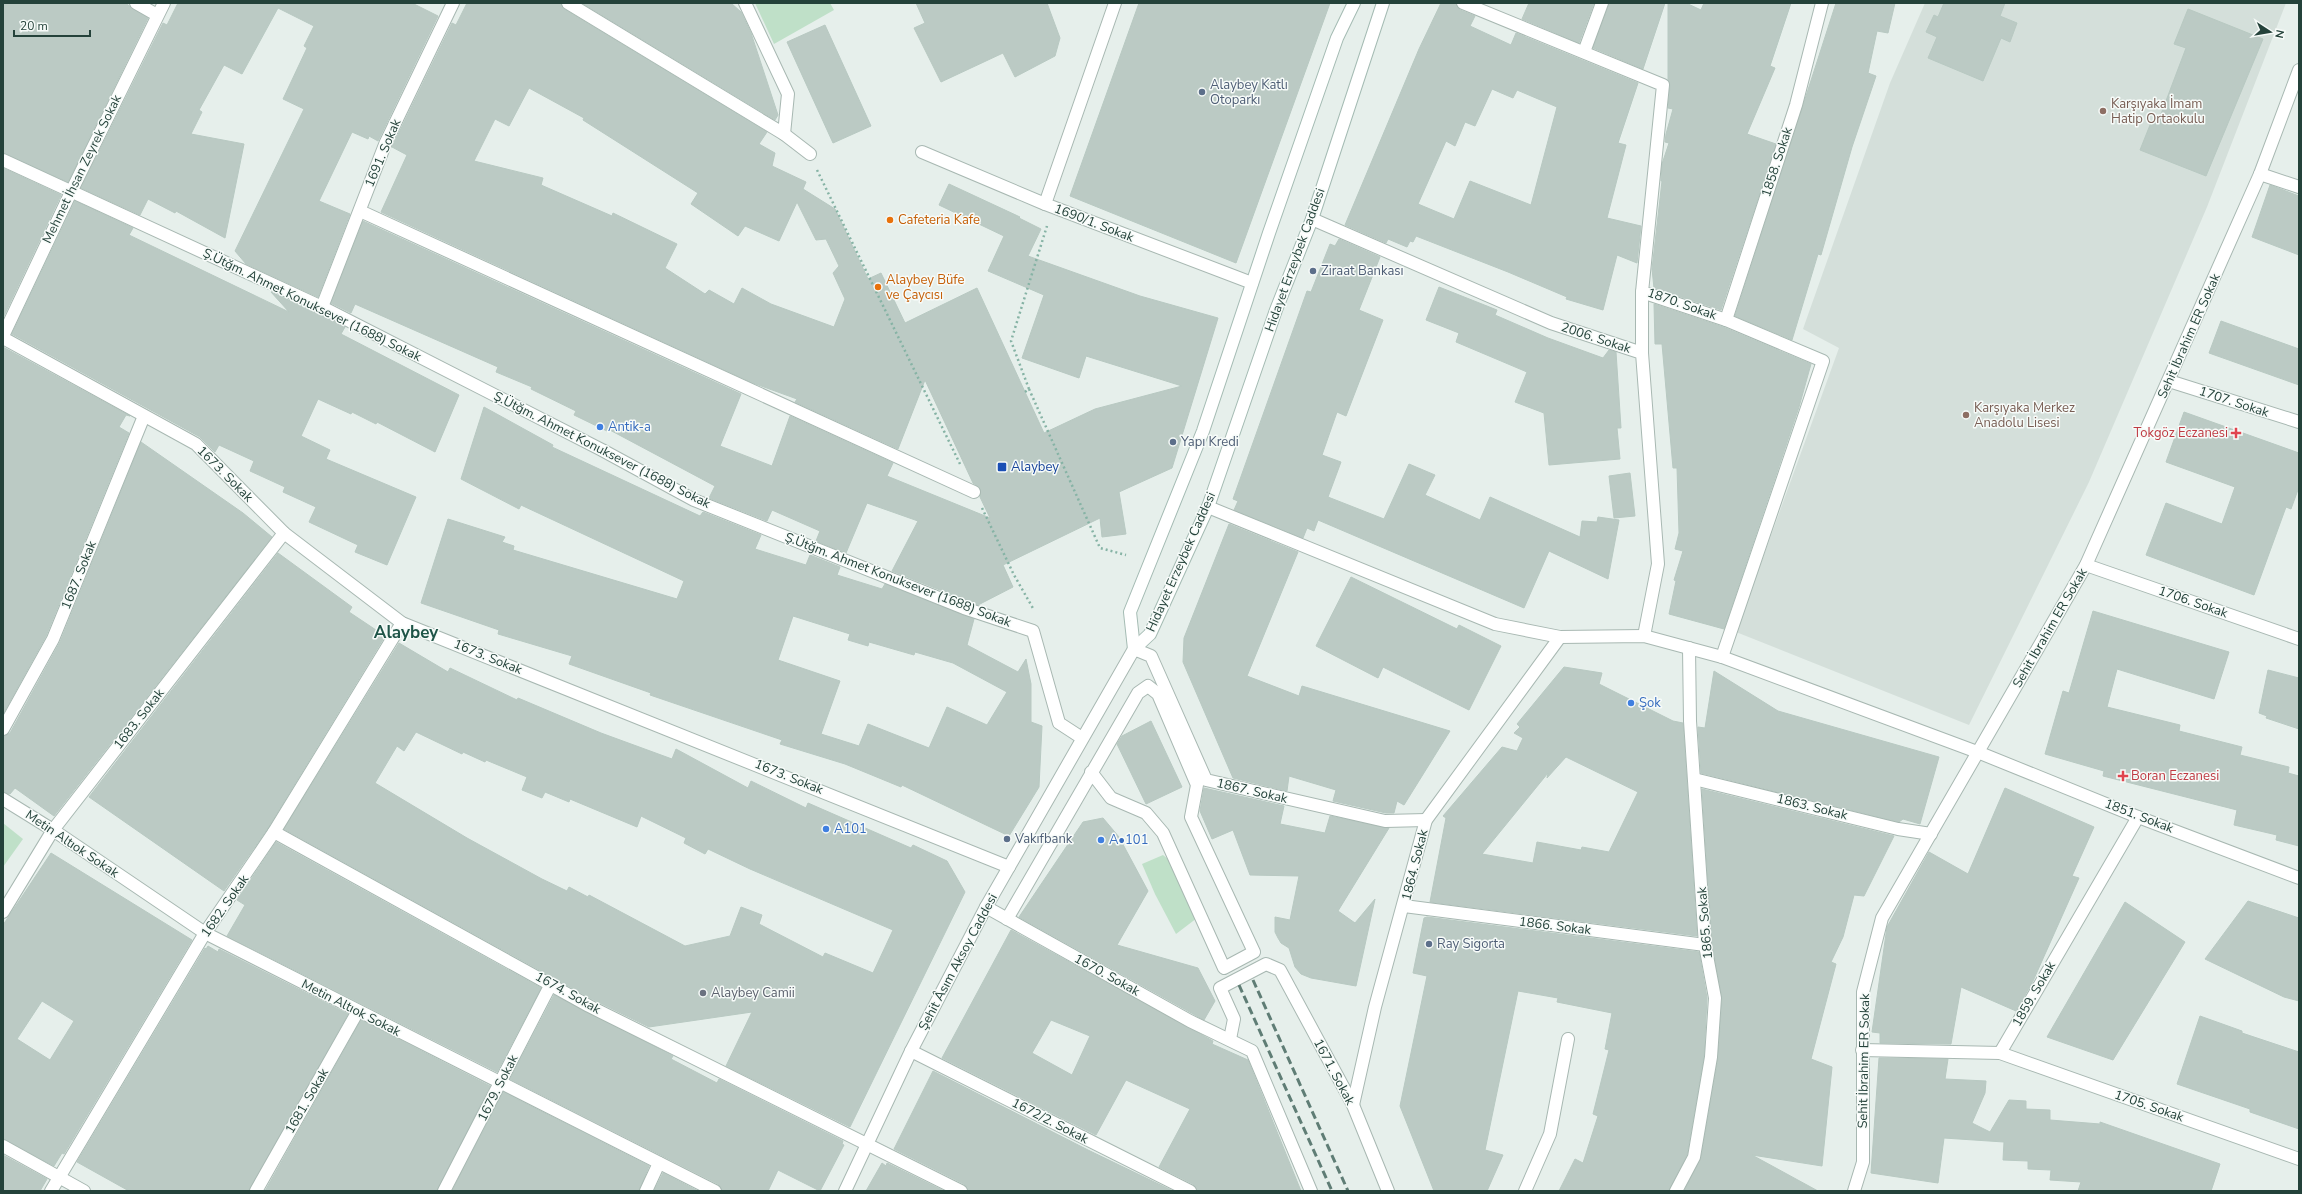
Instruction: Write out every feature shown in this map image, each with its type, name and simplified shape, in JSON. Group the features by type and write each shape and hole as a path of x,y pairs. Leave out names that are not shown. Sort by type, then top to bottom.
{"street":[{"path":"136,3 157,15"},
{"name":"Mehmet İhsan Zeyrek Sokak","path":"3,337 71,192 164,3"},
{"name":"1691. Sokak","path":"322,307 386,142 453,3"},
{"path":"568,3 784,134 810,154"},
{"path":"745,3 788,94 784,134"},
{"name":"1690/1. Sokak","path":"1115,3 1045,204 1252,283"},
{"name":"Hidayet Erzeybek Caddesi","path":"1134,649 1130,612 1203,431 1252,283 1337,38 1354,3"},
{"name":"Hidayet Erzeybek Caddesi","path":"1134,649 1150,634 1208,507 1276,310 1312,219 1383,3"},
{"name":"1870. Sokak","path":"1463,3 1663,85 1642,292 1726,320 1823,360 1722,657"},
{"path":"1584,52 1602,3"},
{"name":"1858. Sokak","path":"1726,320 1796,105 1822,3"},
{"name":"Sehit İbrahim ER Sokak","path":"1854,1191 1863,1162 1863,992 1882,918 1980,753 2086,565 2260,174 2299,70"},
{"path":"922,152 1045,204"},
{"name":"Ş.Ütğm. Ahmet Konuksever (1688) Sokak","path":"3,160 322,307 602,450 694,500 964,608 1033,631 1059,723 1082,738"},
{"path":"2260,174 2299,187"},
{"path":"360,211 974,492"},
{"name":"2006. Sokak","path":"1312,219 1551,323 1642,353 1658,564 1644,636"},
{"path":"1642,292 1642,353"},
{"name":"1673. Sokak","path":"3,337 196,444 284,532 402,623 1009,867"},
{"name":"1707. Sokak","path":"2169,381 2299,422"},
{"name":"1687. Sokak","path":"3,729 53,639 144,416"},
{"name":"1851. Sokak","path":"1208,507 1495,624 1560,637 1644,636 1722,657 1980,753 2138,817 2299,878"},
{"name":"1683. Sokak","path":"3,912 53,830 284,532"},
{"name":"1706. Sokak","path":"2086,565 2299,639"},
{"name":"1682. Sokak","path":"51,1191 205,933 274,832 402,623"},
{"name":"1864. Sokak","path":"1353,1106 1375,1007 1404,906 1426,820 1560,637"},
{"name":"1865. Sokak","path":"1676,1191 1694,1157 1711,1057 1715,998 1705,945 1690,721 1689,648"},
{"name":"Şehit Âsım Aksoy Caddesi","path":"845,1191 911,1051 986,907 1134,649"},
{"name":"1867. Sokak","path":"1134,649 1151,656 1206,780 1385,821 1426,820"},
{"path":"1007,919 1091,772 1138,693 1148,686 1158,694 1197,785 1191,817 1254,952 1224,968 1163,833 1146,813 1111,798 1091,772"},
{"name":"1863. Sokak","path":"1694,779 1898,829 1931,834"},
{"name":"Metin Altıok Sokak","path":"3,799 53,830 205,933 500,1084 715,1191"},
{"name":"1859. Sokak","path":"2000,1053 2138,817"},
{"name":"1674. Sokak","path":"274,832 589,1006 961,1191"},
{"name":"1866. Sokak","path":"1404,906 1705,945"},
{"name":"1670. Sokak","path":"986,907 1190,1021 1230,1039"},
{"name":"1671. Sokak","path":"1230,1039 1234,1019 1220,988 1266,964 1280,970 1353,1106 1388,1191"},
{"name":"1679. Sokak","path":"444,1191 551,984"},
{"name":"1681. Sokak","path":"256,1191 358,1011"},
{"path":"1230,1039 1252,1051 1311,1191"},
{"path":"1525,1191 1550,1134 1568,1039"},
{"path":"1862,1050 2000,1053"},
{"name":"1672/2. Sokak","path":"911,1051 1190,1191"},
{"name":"1705. Sokak","path":"2000,1053 2299,1159"},
{"path":"3,1146 84,1191"},
{"path":"646,1191 659,1163"}],"path":[{"path":"810,154 901,338 943,431 1014,575 1037,616"},
{"path":"1047,226 1011,341 1029,390 1100,548 1126,555"},
{"path":"1025,392 1029,390"},
{"path":"943,431 948,429"}],"shaded area":[{"name":"Karşıyaka Merkez Anadolu Lisesi","path":"1925,3 2286,3 2207,207 2089,482 1969,725 1736,632 1839,348 1803,329 1890,83"}],"green space":[{"path":"755,3 830,3 834,10 774,44"},
{"path":"3,823 23,839 3,867"},
{"path":"1163,855 1174,864 1197,918 1176,934 1155,894 1142,864"}],"building":[{"path":"3,3 125,3 148,18 68,182 3,153"},
{"path":"178,3 412,3 438,16 378,141 369,136 368,139 352,132 319,201 350,214 318,297 246,264 235,251 304,109 283,99 307,48 304,46 314,26 278,8 242,74 224,65 199,110 202,112 191,134 244,144 225,238 176,211 175,213 148,199 140,215 81,188 163,23 167,25"},
{"path":"467,3 561,3 564,9 767,132 759,144 775,153 772,166 806,182 803,189 835,209 868,279 881,273 905,323 977,288 1044,433 1095,409 1182,386 1086,356 1079,378 1022,358 1044,295 988,271 1004,236 939,205 949,184 1020,217 1019,218 1041,229 1028,256 1140,296 1218,318 1172,468 1119,492 1126,534 1102,537 1100,518 1003,565 1013,587 978,605 892,571 918,521 867,503 846,553 816,541 820,531 772,510 767,521 709,498 715,486 608,429 607,431 574,415 576,411 531,389 532,387 496,372 498,367 355,304 351,313 331,303 363,221 741,394 720,446 772,466 790,416 893,463 887,476 990,518 980,497 980,488 973,483 925,380 898,449 795,402 797,399 753,383 381,212 407,155 392,147 452,23 456,25","holes":["529,88 584,118 583,120 698,193 691,204 738,236 745,226 779,241 797,202 816,240 826,239 839,266 833,273 845,299 834,327 771,304 742,288 734,304 709,290 705,294 665,268 677,244 613,213 612,216 541,185 543,178 474,161 495,119 509,126"]},
{"path":"582,3 731,3 741,12 751,33 778,115 775,120"},
{"path":"916,3 1047,3 1060,38 1055,56 1015,77 1003,53 941,82 914,28 925,23"},
{"name":"Alaybey Katlı Otoparkı","path":"1139,3 1330,3 1236,263 1070,196"},
{"path":"1441,3 1456,3 1460,10 1475,16 1470,26 1511,45 1516,33 1638,83 1618,143 1626,145 1607,218 1641,226 1637,263 1617,255 1603,310 1566,299 1567,297 1508,272 1416,236 1413,242 1410,241 1407,247 1388,239 1386,243 1345,225 1419,49","holes":["1492,89 1513,98 1517,90 1557,107 1531,205 1470,181 1454,219 1418,204 1446,141 1455,146 1465,122 1475,126"]},
{"path":"1529,3 1594,3 1579,43 1522,19"},
{"path":"1609,3 1665,3 1643,69 1593,48"},
{"path":"1668,3 1686,3 1701,10 1704,3 1791,3 1770,66 1775,68 1747,134 1776,144 1721,310 1654,288 1652,269 1662,181 1662,164 1669,143 1665,142 1673,109 1668,108 1670,86 1668,79"},
{"path":"1836,3 1895,3 1888,33 1877,31 1868,73 1876,76 1852,147 1821,255 1818,254 1792,340 1735,316"},
{"path":"1944,3 2005,3 2000,16 2017,23 2010,42 2001,38 1983,81 1928,58 1937,37 1926,32 1934,15 1938,17"},
{"name":"Karşıyaka İmam Hatip Ortaokulu","path":"2188,9 2263,39 2206,176 2140,150 2152,120 2158,122 2186,48 2174,44"},
{"path":"825,25 871,126 833,143 787,42"},
{"path":"3,168 61,195 3,318"},
{"path":"2270,185 2299,196 2299,255 2252,237"},
{"path":"75,201 133,228 129,235 289,312 271,292 345,327 341,334 459,395 435,452 377,422 376,424 352,412 351,414 318,399 301,436 330,450 326,459 416,497 387,565 355,552 358,545 309,522 316,507 283,492 285,487 250,471 254,461 219,445 215,452 200,437 12,334"},
{"path":"1339,239 1380,257 1359,310 1383,320 1346,416 1337,412 1322,455 1341,462 1328,497 1384,519 1409,464 1435,475 1425,495 1480,520 1490,497 1580,537 1582,521 1597,522 1598,517 1619,520 1608,579 1549,551 1524,608 1318,520 1314,531 1307,528 1303,538 1234,510 1238,501 1233,499 1307,291 1311,292 1330,244 1335,246"},
{"path":"1439,287 1497,310 1495,315 1548,338 1603,358 1609,350 1616,352 1621,428 1617,428 1620,459 1549,465 1544,413 1515,402 1527,372 1456,342 1459,333 1426,320"},
{"path":"1654,304 1723,327 1811,364 1799,407 1724,629 1669,614 1676,581 1674,580 1683,551 1675,549 1679,533 1677,468 1673,468 1662,344 1655,344"},
{"path":"2221,321 2299,349 2299,385 2209,353"},
{"path":"3,347 130,416 126,415 119,427 129,433 46,636 3,714"},
{"path":"484,407 553,445 552,447 700,516 703,512 761,535 755,549 806,565 810,555 840,567 837,575 882,589 885,584 974,619 967,645 1018,672 1026,659 1031,684 1031,722 1042,726 1039,787 1009,836 902,785 901,787 845,764 780,744 782,740 650,695 651,693 569,664 572,656 498,634 499,630 421,603 448,519 505,537 502,542 514,546 513,550 677,599 684,581 521,505 519,509 461,479","holes":["793,616 850,634 848,640 868,646 869,642 914,655 915,652 953,663 1007,692 987,725 947,707 929,748 868,724 859,746 821,734 840,681 778,660"]},
{"path":"2184,412 2299,453 2299,487 2291,509 2286,507 2254,595 2146,555 2166,503 2222,524 2235,487 2166,462"},
{"path":"141,442 243,513 272,537 54,816 15,788 10,794 3,792 3,736 10,733 60,642"},
{"path":"1630,473 1635,516 1614,518 1609,476"},
{"path":"1229,524 1298,552 1247,676 1299,696 1302,686 1450,731 1404,805 1397,801 1394,813 1386,813 1333,801 1336,790 1289,776 1287,791 1233,778 1183,662 1184,638"},
{"path":"278,553 352,607 349,612 385,636 268,828 224,891 89,797"},
{"path":"1351,577 1457,629 1459,625 1501,646 1469,710 1383,667 1378,678 1316,646"},
{"path":"2093,611 2229,652 2214,699 2117,669 2107,707 2180,725 2179,731 2242,747 2240,755 2289,767 2288,773 2299,776 2299,846 2276,840 2277,835 2234,825 2237,810 2103,776 2104,771 2045,754 2063,691 2069,693"},
{"path":"399,643 448,672 450,668 517,700 518,698 601,733 672,759 676,749 748,788 751,781 806,808 808,803 911,848 913,845 947,861 965,892 850,1127 726,1066 752,1012 649,1027 592,999 284,829","holes":["416,732 462,754 463,752 485,762 486,760 527,777 522,790 542,798 545,792 569,802 570,799 637,827 641,816 686,838 684,843 705,854 708,849 750,869 893,930 873,973 825,953 823,957 759,924 762,915 741,907 730,936 685,946 589,895 588,897 569,887 567,891 542,879 467,838 375,783 397,746 404,751"]},
{"path":"1564,667 1602,673 1599,684 1673,721 1683,723 1697,936 1430,902 1446,818 1443,816 1502,747 1517,751 1523,738 1514,733 1520,727 1517,724","holes":["1566,757 1638,792 1609,852 1582,847 1581,850 1537,842 1533,863 1482,854 1548,773 1547,778"]},
{"path":"2268,670 2299,678 2299,729 2266,718 2267,716 2259,713"},
{"path":"1714,671 1778,711 1939,757 1920,824 1903,819 1899,822 1701,773 1698,727 1705,728"},
{"path":"1151,721 1182,787 1146,804 1117,744 1122,736"},
{"path":"1204,788 1284,806 1280,824 1325,833 1330,816 1389,828 1338,911 1355,923 1375,899 1356,986 1311,978 1301,974 1295,967 1289,948 1281,943 1275,932 1275,917 1290,920 1299,876 1250,875 1233,830 1212,839 1200,811"},
{"path":"2005,788 2094,827 2072,876 2079,878 2033,981 2016,1011 1961,987 1951,1044 1880,1043 1880,1033 1872,1032 1887,927 1929,852 1968,874"},
{"path":"1702,789 1894,836 1864,896 1854,895 1843,937 1831,962 1836,964 1811,1059 1832,1067 1822,1166 1752,1155 1818,1191 1684,1191 1701,1158 1718,1058 1722,999 1712,944"},
{"path":"1103,818 1119,837 1148,891 1117,945 1198,968 1215,1001 1204,1020 1019,917 1083,822"},
{"path":"276,842 541,988 497,1072 227,936 245,905 237,900"},
{"path":"51,853 192,940 64,1154 62,1153 54,1166 3,1139 3,925","holes":["42,1001 74,1021 50,1060 17,1039"]},
{"path":"2248,901 2299,918 2299,1001 2284,997 2205,959"},
{"path":"2125,902 2185,942 2113,1060 2047,1037"},
{"path":"1427,917 1699,952 1707,998 1704,1056 1687,1155 1669,1191 1559,1191 1575,1159 1583,1163 1598,1116 1593,1114 1609,1050 1605,1049 1612,1013 1557,1002 1558,998 1518,991 1485,1150 1503,1155 1487,1191 1434,1191 1400,1106 1427,976 1413,973 1424,918"},
{"path":"1011,930 1213,1041 1212,1044 1248,1060 1301,1191 1197,1191 1193,1184 1159,1167 1190,1109 1126,1080 1096,1135 942,1058","holes":["1051,1020 1090,1036 1072,1075 1032,1053"]},
{"path":"208,946 218,952 219,949 348,1014 249,1191 129,1191 77,1162 205,948 206,949"},
{"path":"554,995 673,1056 671,1059 717,1083 719,1079 843,1141 842,1144 844,1145 820,1191 778,1170 768,1191 722,1191 718,1184 510,1079"},
{"path":"2200,1016 2242,1031 2242,1033 2299,1052 2299,1129 2250,1112 2250,1109 2177,1084"},
{"path":"361,1020 490,1086 437,1191 265,1191"},
{"path":"1879,1058 1948,1059 1945,1079 1986,1081 1985,1093 1972,1123 1990,1132 2009,1100 2026,1101 2026,1109 2050,1110 2050,1120 2100,1124 2100,1122 2220,1164 2211,1191 2078,1191 2081,1182 2050,1180 2051,1170 2028,1169 2028,1161 2003,1160 2004,1142 1944,1138 1938,1183 1871,1173"},
{"path":"933,1071 1088,1150 1173,1191 968,1191 964,1184 894,1149"},
{"path":"503,1092 649,1166 639,1191 452,1191"},
{"path":"3,1155 47,1179 40,1191 3,1191"},
{"path":"882,1163 886,1166 887,1163 944,1191 866,1191"},
{"path":"663,1173 698,1191 654,1191"}],"railway":[{"path":"1253,980 1348,1191"},
{"path":"1239,985 1332,1191"}],"place":[{"name":"Alaybey Katlı Otoparkı","path":"1202,92"},
{"name":"Karşıyaka İmam Hatip Ortaokulu","path":"2103,111"},
{"name":"Cafeteria Kafe","path":"890,220"},
{"name":"Ziraat Bankası","path":"1313,271"},
{"name":"Alaybey Büfe ve Çaycısı","path":"878,287"},
{"name":"Karşıyaka Merkez Anadolu Lisesi","path":"1966,415"},
{"name":"Antik-a","path":"600,427"},
{"name":"Tokgöz Eczanesi","path":"2236,433"},
{"name":"Yapı Kredi","path":"1173,442"},
{"name":"Alaybey","path":"1002,467"},
{"name":"Şok","path":"1631,703"},
{"name":"Boran Eczanesi","path":"2123,776"},
{"name":"A101","path":"826,829"},
{"name":"Vakıfbank","path":"1007,839"},
{"name":"A•101","path":"1101,840"},
{"name":"Ray Sigorta","path":"1429,944"},
{"name":"Alaybey Camii","path":"703,993"}],"district":[{"name":"Alaybey","path":"406,632"}]}
